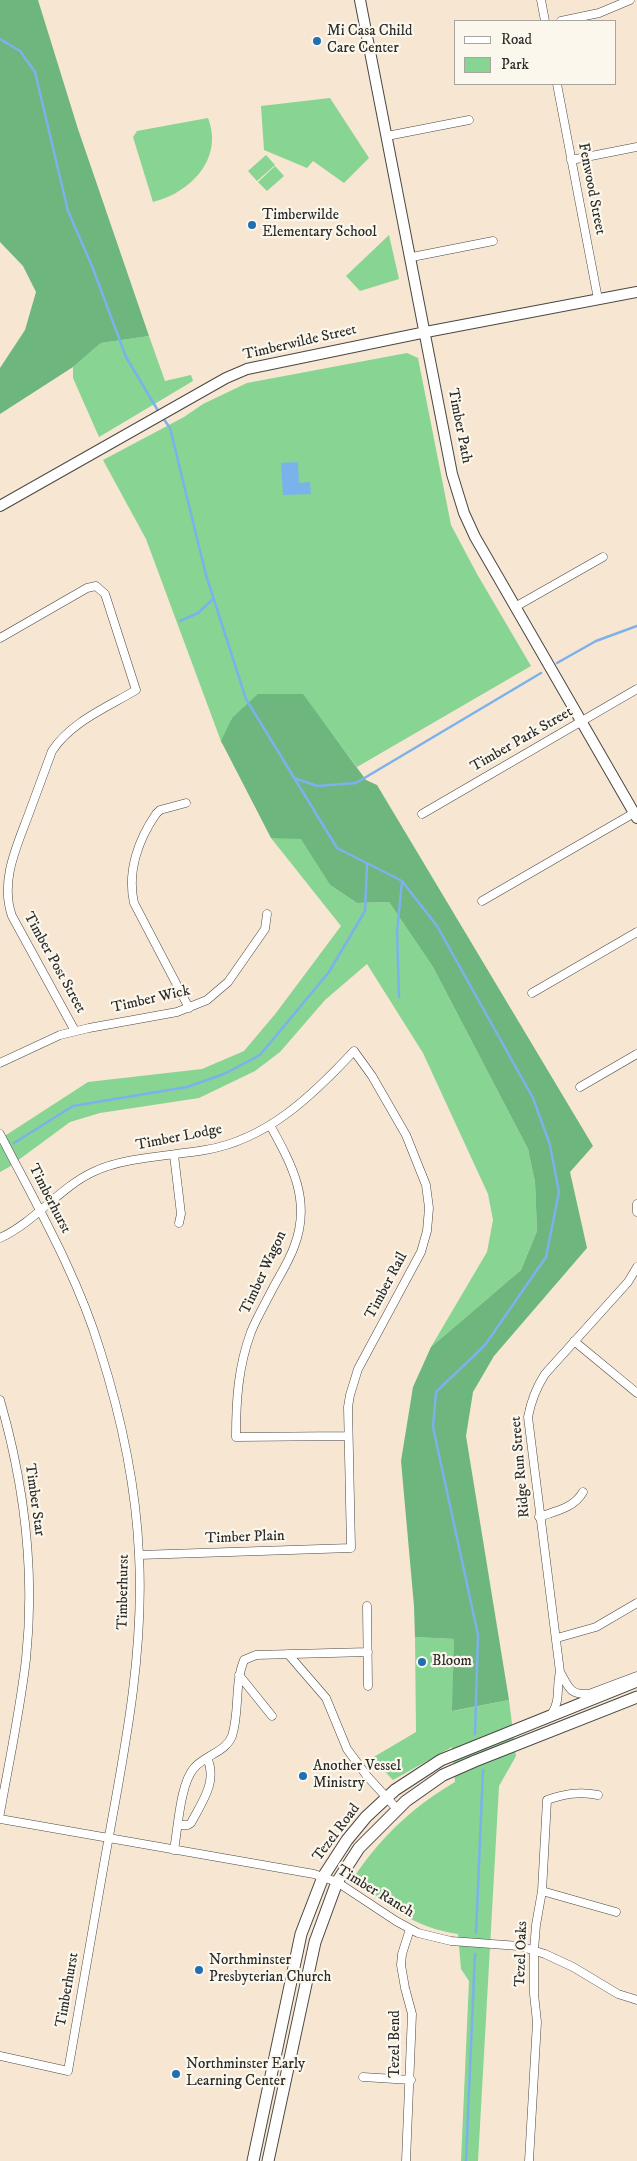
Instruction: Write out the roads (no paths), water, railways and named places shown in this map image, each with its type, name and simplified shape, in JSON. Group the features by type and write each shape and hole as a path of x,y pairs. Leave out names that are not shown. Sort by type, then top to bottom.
{"main road":[{"name":"Tezel Road","path":"253,2161 301,1934 323,1877 347,1840 366,1817 386,1798 423,1771 448,1757 637,1680"},
{"name":"Tezel Road","path":"268,2161 312,1956 337,1882 359,1848 396,1809 436,1780 460,1767 637,1697"}],"street":[{"name":"Timber Path","path":"361,0 412,257 452,474 464,513 475,537 635,815"},
{"path":"541,0 545,20"},
{"path":"566,20 599,13 630,0"},
{"name":"Fenwood Street","path":"557,85 598,299"},
{"path":"387,136 469,120"},
{"path":"571,160 637,147"},
{"path":"412,257 493,241"},
{"name":"Timberwilde Street","path":"0,506 226,378 261,364 637,292"},
{"path":"515,607 603,556"},
{"name":"Timber Post Street","path":"0,638 87,588 96,586 105,594 136,690 70,729 60,739 52,751 10,867 7,904 75,1031"},
{"name":"Timber Park Street","path":"422,814 637,689"},
{"path":"186,803 160,810 156,814 136,852 131,884 134,903 189,1008"},
{"path":"482,901 635,815"},
{"name":"Timber Wick","path":"0,1063 38,1044 75,1031 167,1014 189,1008 207,1000 228,982 265,929 267,914"},
{"path":"532,993 637,932"},
{"name":"Timber Lodge","path":"0,1238 79,1181 109,1165 208,1150 232,1142 270,1125 318,1089 354,1051"},
{"name":"Timber Rail","path":"351,1548 348,1407 353,1383 358,1369 421,1252 428,1231 429,1208 426,1185 406,1135 372,1076 354,1051"},
{"path":"580,1087 637,1054"},
{"name":"Timber Wagon","path":"270,1125 297,1180 301,1222 294,1247 252,1331 246,1350 236,1397 236,1437 348,1436"},
{"name":"Timberhurst","path":"0,1134 40,1210 82,1298 105,1364 130,1469 139,1554 140,1595 133,1692 68,2071 0,2056"},
{"path":"174,1155 181,1214 179,1223"},
{"path":"637,1204 637,1212"},
{"name":"Ridge Run Street","path":"550,1717 559,1699 557,1684 560,1672 528,1417 530,1406 536,1388 545,1374 628,1282 637,1267"},
{"path":"574,1341 637,1394"},
{"name":"Timber Star","path":"0,1400 18,1476 28,1567 26,1660 0,1813"},
{"path":"540,1517 567,1508 580,1498 583,1492"},
{"name":"Timber Plain","path":"139,1554 351,1548"},
{"path":"557,1638 596,1627 637,1604"},
{"path":"367,1606 368,1686"},
{"path":"174,1850 190,1774 199,1763 222,1748 232,1737 239,1675 243,1662 247,1657 256,1655 368,1652"},
{"path":"288,1654 326,1698 348,1749 396,1809"},
{"name":"Ridge Run Street","path":"560,1672 570,1690 574,1693 582,1694 589,1694 637,1676"},
{"path":"239,1675 272,1716"},
{"path":"178,1825 192,1823 209,1786 212,1776 207,1758"},
{"name":"Tezel Oaks","path":"529,2161 537,2022 534,1994 534,1950 536,1918 542,1891 547,1800 584,1792 598,1795"},
{"name":"Timber Ranch","path":"0,1819 296,1870 323,1877 337,1882 410,1929 442,1940 507,1945 534,1950 558,1959 618,1994 636,1998"},
{"path":"542,1891 616,1912"},
{"name":"Tezel Bend","path":"406,2161 412,2014 404,1988 401,1965 402,1954 410,1929"},
{"path":"363,2077 410,2080"}],"water":[{"path":"298,462 299,483 310,482 311,494 283,495 281,463"}],"waterway":[{"path":"0,39 20,51 35,72 68,211 92,266 126,357 160,414"},
{"path":"163,418 170,428 206,575 246,699 337,848 402,881 437,926 533,1098 550,1145 559,1192 546,1257 485,1345 436,1392 433,1427 478,1635 475,1734"},
{"path":"180,621 198,613 213,599"},
{"path":"557,663 596,641 637,626"},
{"path":"294,778 317,786 356,783 541,673"},
{"path":"14,1143 73,1106 187,1087 224,1074 260,1055 329,972 365,911 367,865"},
{"path":"399,997 397,932 402,882"},
{"path":"476,1933 483,1770"},
{"path":"466,2161 475,1954"}],"place":[{"name":"Mi Casa Child Care Center","path":"317,41"},
{"name":"Timberwilde Elementary School","path":"252,225"},
{"name":"Bloom","path":"422,1662"},
{"name":"Another Vessel Ministry","path":"303,1776"},
{"name":"Northminster Presbyterian Church","path":"199,1970"},
{"name":"Northminster Early Learning Center","path":"176,2074"}]}
